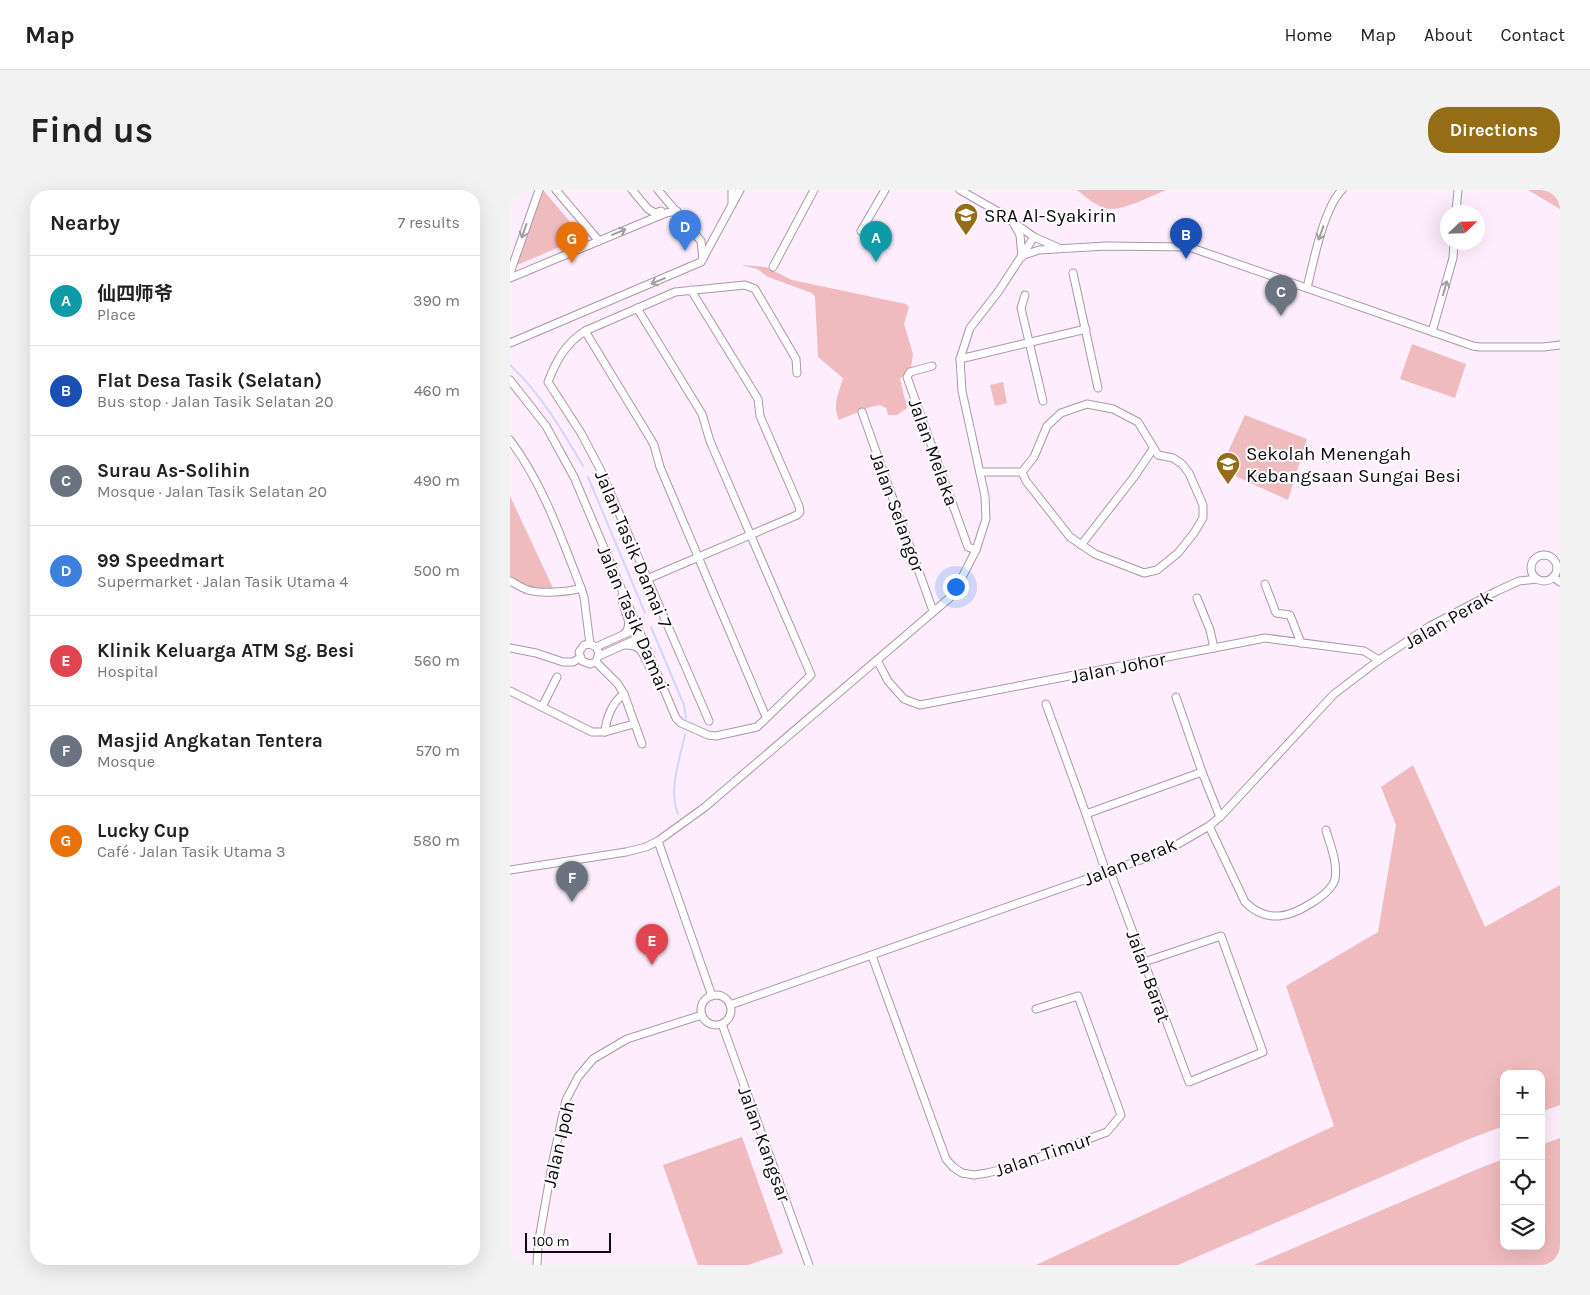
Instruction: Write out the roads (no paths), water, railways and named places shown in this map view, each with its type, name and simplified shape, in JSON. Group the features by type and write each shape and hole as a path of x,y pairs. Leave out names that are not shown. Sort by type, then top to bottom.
{"street":[{"path":"510,273 539,190"},
{"path":"556,190 599,241"},
{"path":"632,190 648,209 656,213 665,209 668,204 666,200"},
{"path":"658,190 700,241 703,250 703,260"},
{"path":"731,206 732,190"},
{"path":"510,343 703,260 740,190"},
{"path":"773,267 814,190"},
{"path":"861,232 885,190"},
{"path":"960,190 1034,237 1060,248"},
{"path":"1307,288 1319,240 1335,198 1342,190"},
{"path":"1457,205 1458,190"},
{"path":"643,222 648,216 648,209"},
{"path":"510,278 643,222 677,211"},
{"path":"1013,222 1020,235 1022,257"},
{"path":"510,870 626,852 646,847 658,841 690,819 952,595 976,550 986,519 985,496 962,391 960,359 970,328 1022,257 1034,237"},
{"path":"700,241 713,241"},
{"path":"1022,257 1030,252 1060,248 1188,246 1479,347 1543,347 1560,344"},
{"path":"1432,332 1453,258 1454,250"},
{"path":"1073,273 1098,388"},
{"path":"766,718 660,467 654,445 585,331 675,292 745,285 755,289 796,359 796,373"},
{"path":"647,579 797,515 800,512 760,416 758,400 691,290"},
{"path":"1025,296 1021,308 1044,401"},
{"path":"637,308 702,414 710,441 751,535"},
{"path":"960,359 1086,329"},
{"name":"Jalan Tasik Damai 7","path":"585,331 574,338 558,358 548,382 581,433 600,470 708,721"},
{"name":"Jalan Melaka","path":"932,366 910,372 907,377 968,547 976,550"},
{"name":"Jalan Tasik Damai","path":"510,380 535,410 558,445 574,477 678,721 708,735 716,736 757,727 811,675 751,535"},
{"path":"980,472 1022,472 1034,458 1047,426 1061,413 1087,404 1113,409 1138,422 1158,455 1173,458 1182,464 1189,473 1203,505 1204,518 1178,553 1157,570 1144,573 1095,554 1070,538 1026,482 1022,472"},
{"name":"Jalan Selangor","path":"862,412 933,611"},
{"path":"510,440 521,454 546,500 582,588 593,645 598,659 624,694 642,744"},
{"path":"1082,545 1153,449"},
{"path":"1546,555 1551,557 1557,564 1557,571 1553,578 1545,581 1537,579 1531,567 1538,556 1546,555"},
{"name":"Jalan Perak","path":"730,1005 1166,851 1209,826 1220,816 1334,694 1379,660 1430,626 1518,581 1531,567"},
{"path":"1553,578 1560,582"},
{"name":"Jalan Perak","path":"1518,581 1537,579"},
{"path":"510,581 535,592 582,588"},
{"path":"1265,584 1276,613 1290,616 1301,643"},
{"path":"622,592 622,602 629,624 628,629 622,635"},
{"path":"1197,598 1210,630 1214,648"},
{"path":"638,628 593,645 584,645 580,649 580,658 587,664 641,637"},
{"name":"Jalan Johor","path":"877,660 888,681 904,699 920,705 1265,638 1364,651 1379,660"},
{"path":"624,645 632,644 639,647 651,668 659,677"},
{"path":"510,648 536,653 563,662 573,662 580,658"},
{"path":"542,707 557,677"},
{"path":"510,691 592,732 605,732 634,724"},
{"path":"605,732 606,721 618,698 624,694"},
{"path":"1176,697 1202,772 1220,816"},
{"name":"Jalan Barat","path":"1046,704 1086,814 1189,1082 1263,1052 1221,936 1144,962"},
{"path":"1086,814 1202,772"},
{"path":"1209,826 1245,902 1255,912 1279,916 1317,900 1332,886 1335,862 1326,830"},
{"path":"658,841 712,996"},
{"name":"Jalan Timur","path":"872,956 946,1159 953,1167 962,1172 974,1174 987,1173 1016,1166 1107,1132 1121,1115 1078,996 1036,1009"},
{"path":"712,996 722,996 730,1005 731,1014 722,1024 709,1023 702,1015 703,1002 712,996"},
{"name":"Jalan Ipoh","path":"537,1265 538,1245 566,1100 578,1077 593,1059 627,1040 702,1015"},
{"name":"Jalan Kangsar","path":"722,1024 809,1265"}],"waterway":[{"path":"510,365 541,400 583,466"},
{"path":"588,477 645,613"},
{"path":"651,627 684,705 686,719"},
{"path":"678,814 674,795 678,764 685,734"}],"place":[{"name":"SRA Al-Syakirin","path":"966,236"},
{"name":"99 Speedmart","path":"685,251"},
{"name":"Flat Desa Tasik (Selatan)","path":"1186,259"},
{"name":"仙四师爷","path":"876,262"},
{"name":"Lucky Cup","path":"572,263"},
{"name":"Surau As-Solihin","path":"1281,316"},
{"name":"Sekolah Menengah Kebangsaan Sungai Besi","path":"1228,485"},
{"name":"Masjid Angkatan Tentera","path":"572,902"},
{"name":"Klinik Keluarga ATM Sg. Besi","path":"652,965"}]}
